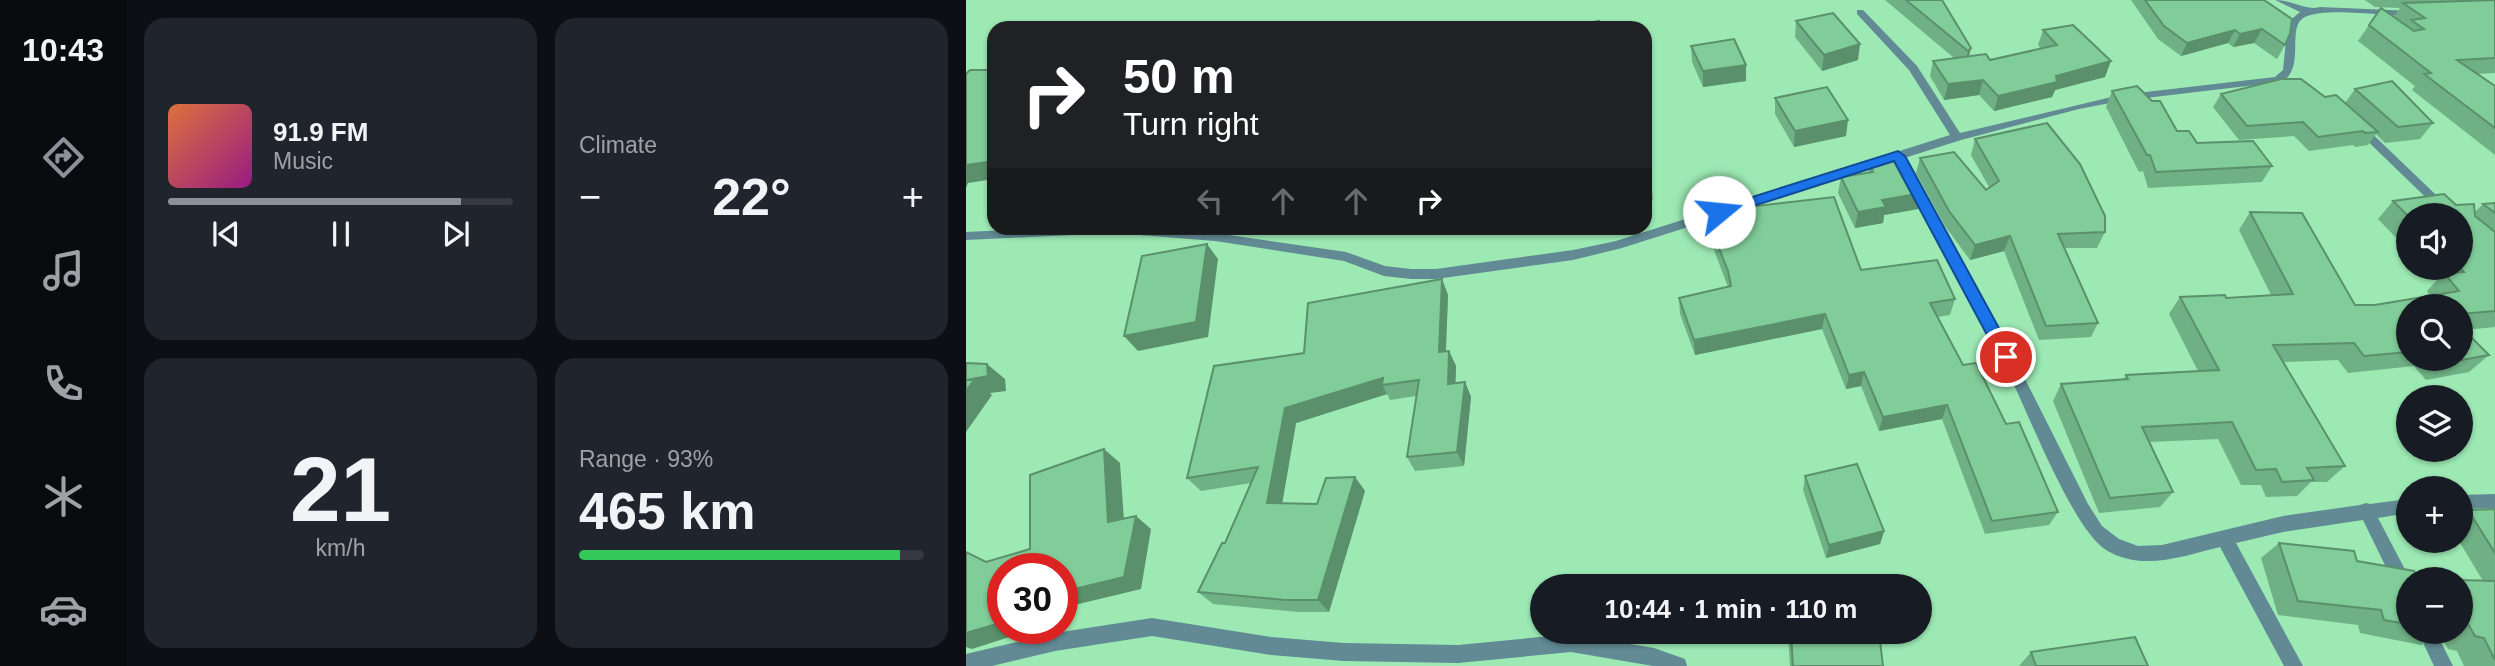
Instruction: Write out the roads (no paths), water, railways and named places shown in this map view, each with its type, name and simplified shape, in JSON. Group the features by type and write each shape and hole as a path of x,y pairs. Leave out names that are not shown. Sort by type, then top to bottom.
{"street":[{"path":"2280,0 2308,12 2423,13"},
{"path":"1860,12 1913,68 1957,137"},
{"path":"1652,233 1957,137 2120,98 2290,78 2293,22 2308,12"},
{"path":"2345,114 2438,203"},
{"path":"1898,156 2018,379 2082,509 2096,531 2113,545 2138,554 2162,554 2283,524 2396,507"},
{"path":"966,236 987,235"},
{"path":"1190,235 1346,257 1384,271 1436,274 1573,255 1646,235"},
{"path":"2473,502 2495,501"},
{"path":"2366,510 2396,570"},
{"path":"2224,538 2294,666"},
{"path":"966,663 1055,642 1152,627 1271,646 1344,652 1458,654 1571,643 1654,657 1678,666"},
{"path":"2433,644 2444,666"}]}
